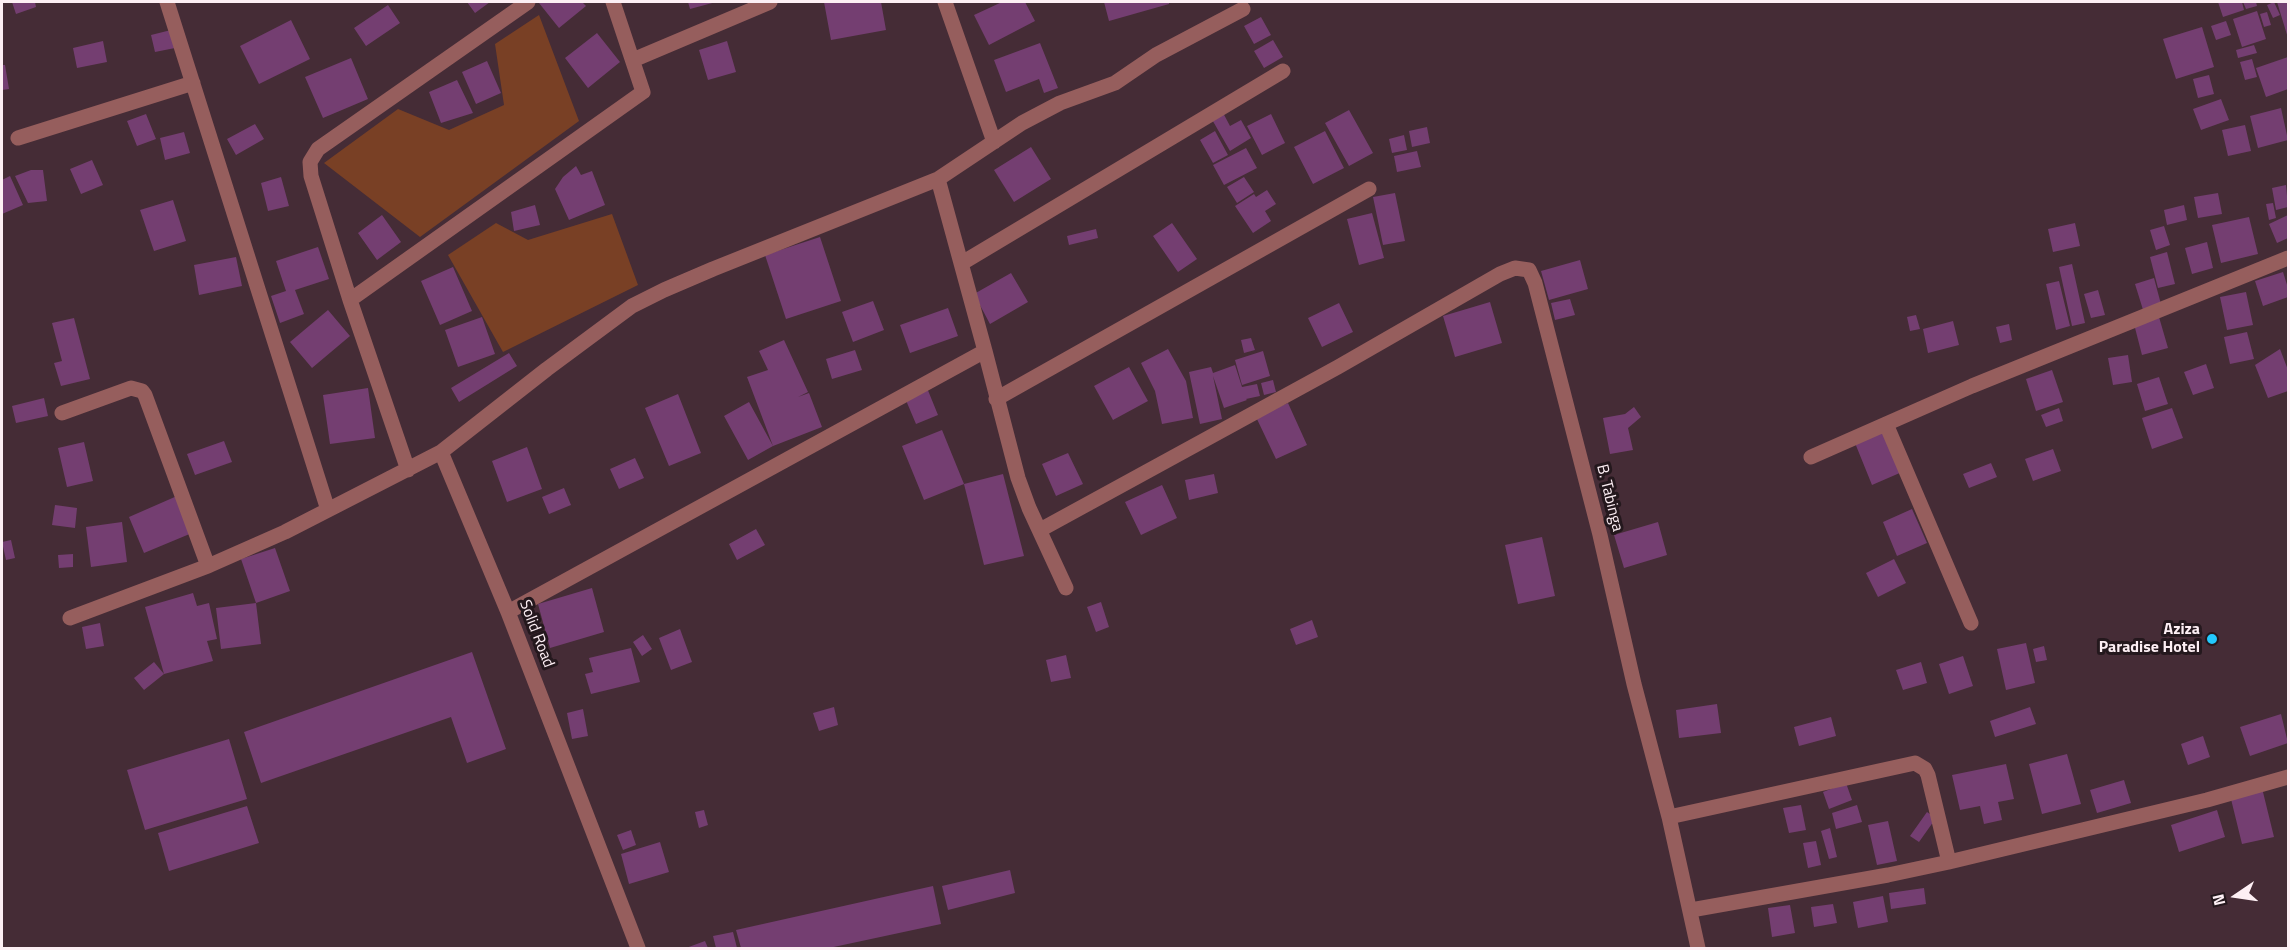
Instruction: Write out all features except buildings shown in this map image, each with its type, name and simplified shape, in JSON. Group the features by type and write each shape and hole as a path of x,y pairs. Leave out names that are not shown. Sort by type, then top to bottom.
{"street":[{"path":"167,2 328,510"},
{"path":"408,470 350,300 311,176 309,168 312,156 318,149 528,2"},
{"path":"350,300 643,92 613,2"},
{"path":"633,60 770,2"},
{"path":"945,2 994,142"},
{"path":"70,618 208,566 285,532 408,470 441,452 563,356 632,306 724,264 938,178 1022,123 1050,108 1115,83 1156,55 1243,9"},
{"path":"962,263 1283,71"},
{"path":"18,138 193,83"},
{"path":"938,178 1018,478 1066,588"},
{"path":"996,399 1369,189"},
{"path":"1811,457 1972,386 2289,258"},
{"name":"B. Tabinga","path":"1040,530 1338,367 1500,274 1515,268 1528,270 1535,283 1592,501 1634,684 1669,817 1698,948"},
{"path":"508,612 985,351"},
{"path":"62,413 131,387 142,390 146,395 208,566"},
{"path":"1886,424 1971,622"},
{"name":"Solid Road","path":"441,452 508,612 638,948"},
{"path":"1669,817 1915,763 1925,769 1928,775 1950,862"},
{"path":"1691,910 1950,862 2207,800 2289,777"}],"shaded area":[{"path":"539,15 579,121 420,237 324,163 398,109 449,130 504,105 495,44"},
{"path":"612,214 638,285 503,352 448,255 496,223 528,240"}],"place":[{"name":"Aziza Paradise Hotel","path":"2212,639"}]}
